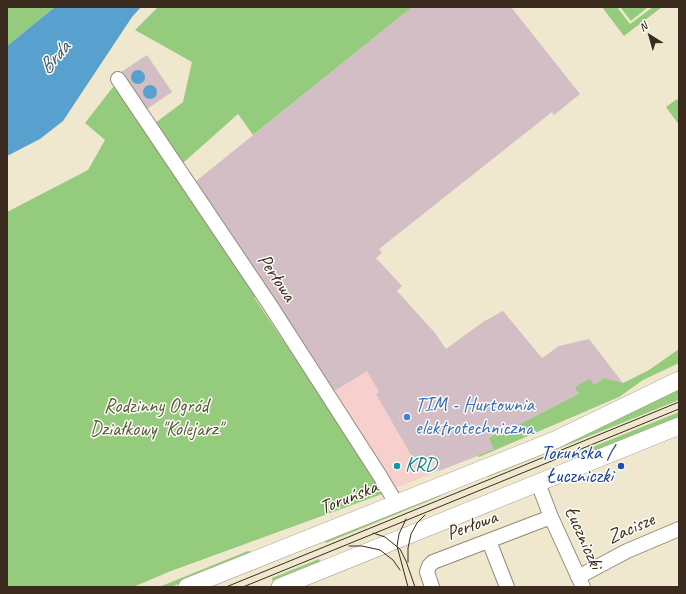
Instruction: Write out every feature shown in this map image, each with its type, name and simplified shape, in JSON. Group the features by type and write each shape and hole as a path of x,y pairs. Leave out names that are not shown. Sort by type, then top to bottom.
{"main road":[{"name":"Toruńska","path":"187,587 555,440 679,380"},
{"path":"280,587 679,426"}],"street":[{"name":"Perłowa","path":"118,79 270,305 396,503"},
{"name":"Łuczniczki","path":"538,483 551,517 580,582"},
{"name":"Perłowa","path":"432,587 427,572 429,566 433,562 551,517"},
{"name":"Zacisze","path":"580,582 627,552 679,530"},
{"path":"489,541 507,587"}],"shaded area":[{"path":"412,7 511,7 580,94 554,115 552,112 379,249 382,253 376,258 402,286 397,291 435,333 446,349 483,322 503,311 542,358 559,346 589,339 623,383 490,451 439,471 432,455 416,464 376,394 379,392 367,371 331,393 195,182"},
{"path":"147,55 172,92 144,111 118,74"},
{"name":"KRD","path":"367,370 379,392 376,394 416,464 432,455 439,471 393,489 331,393"}],"green space":[{"path":"7,7 55,7 7,46"},
{"path":"158,7 412,7 253,135 238,114 183,163 154,124 183,102 192,62 135,30"},
{"path":"602,7 617,7 630,24 653,7 662,7 624,36"},
{"path":"620,7 648,7 631,21"},
{"name":"Rodzinny Ogród Działkowy \"Kolejarz\"","path":"113,87 131,103 258,294 254,297 385,493 171,571 133,587 7,587 7,212 88,170 105,140 85,123"},
{"path":"677,99 679,102 679,125 666,107"},
{"path":"679,349 679,363 643,380 619,397 479,457 477,456 494,449 489,438 498,433 499,435 579,394 575,387 590,379 594,385 602,380 602,378 623,383 649,370"},
{"path":"679,387 679,400 488,477 487,473"},
{"path":"679,412 679,419 572,462 570,456"},
{"path":"439,492 441,496 326,543 324,538"},
{"path":"248,551 255,553 171,587 159,587"},
{"path":"319,559 321,564 273,583 272,578"}],"water":[{"name":"Brda","path":"55,7 141,7 132,17 63,121 40,139 7,156 7,46"},
{"path":"138,70 143,72 145,77 143,82 138,84 133,82 131,77 133,72"},
{"path":"150,85 155,87 157,92 155,97 150,99 145,97 143,92 145,87"}],"tram line":[{"path":"226,587 679,402"},
{"path":"243,587 679,409"},
{"path":"408,562 408,548 411,534 417,523 425,515"},
{"path":"406,519 399,534 397,546 408,587"},
{"path":"373,533 385,537 400,549 415,587"},
{"path":"349,546 362,546 380,550 393,560 400,570"}],"place":[{"name":"TIM - Hurtownia elektrotechniczna","path":"407,417"},
{"name":"KRD","path":"397,466"},
{"name":"Toruńska / Łuczniczki","path":"621,466"}]}
